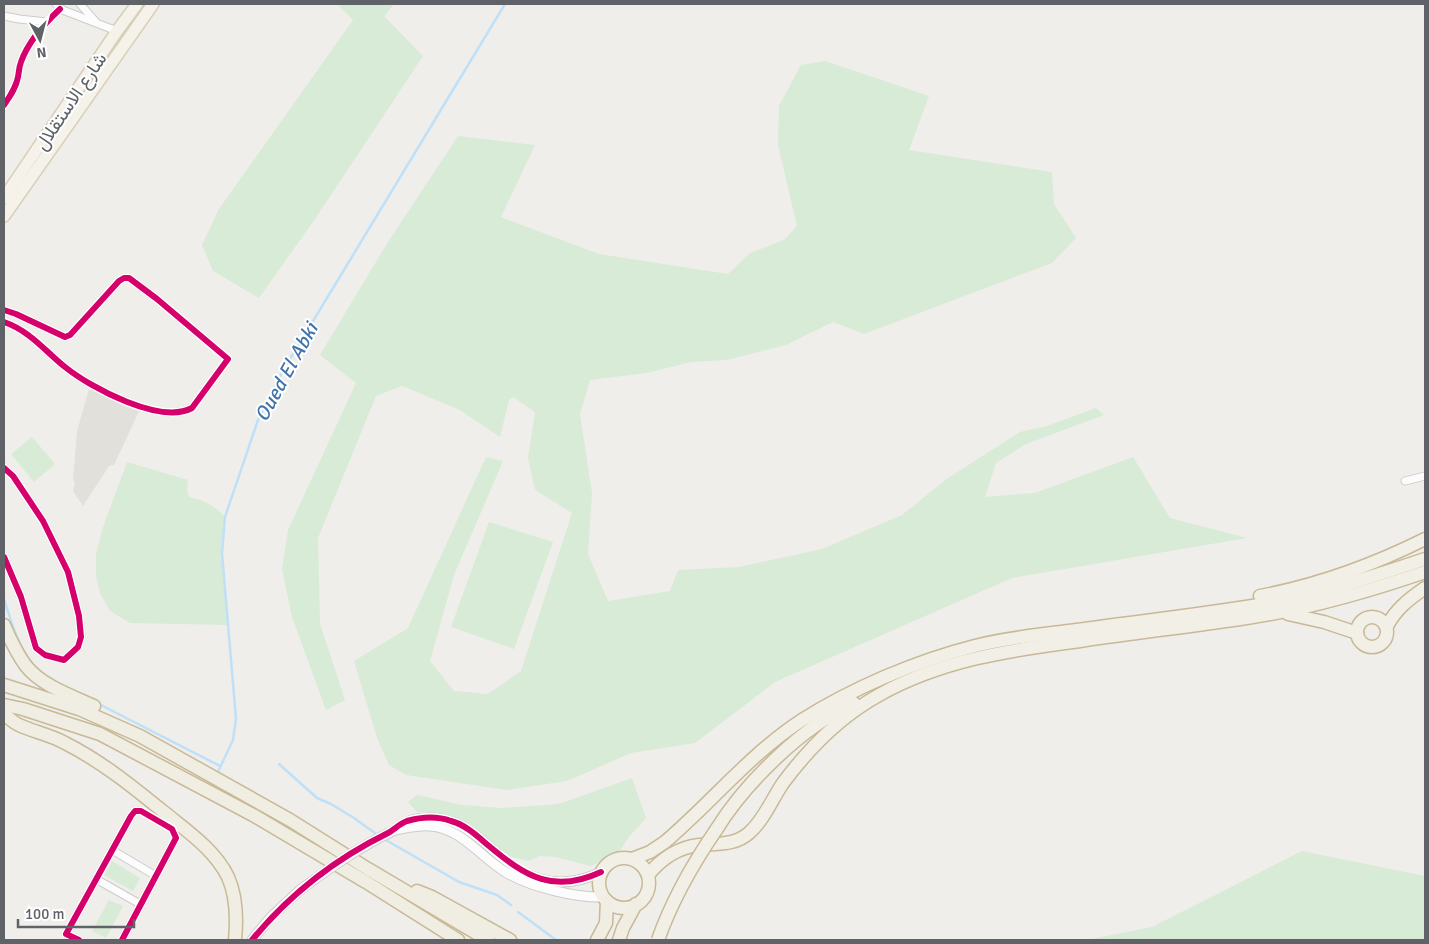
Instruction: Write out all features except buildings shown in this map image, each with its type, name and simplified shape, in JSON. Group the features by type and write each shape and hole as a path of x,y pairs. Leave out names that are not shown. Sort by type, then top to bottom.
{"highway":[{"path":"658,940 678,891 696,859 738,798 777,757 807,733 849,705 922,662 948,653 997,641 1244,599 1295,588 1367,565 1425,539"},
{"path":"1043,633 1237,608 1289,599 1338,588 1425,560"},
{"path":"632,859 650,852 665,842 760,751 802,720 841,698 1000,652 1278,613 1341,599 1425,572"},
{"path":"1387,626 1381,620 1369,617 1361,622 1357,633 1360,642 1364,645 1376,647 1386,639 1387,626 1393,615 1401,606 1425,588"},
{"path":"1278,613 1324,622 1357,633"},
{"path":"4,625 23,661 41,679 64,693 116,716 177,748 222,775 249,797"},
{"path":"4,685 107,720 184,759 297,824 396,886 488,940"},
{"path":"648,875 663,860 677,851 701,844 730,843 746,835 756,826 784,782 811,750 876,689"},
{"path":"4,705 23,709 100,734 254,816 366,882 458,940"},
{"path":"4,714 19,725 64,742 102,765 130,785 206,848 220,863 228,877 233,892 237,912 235,940"},
{"path":"597,940 606,923 605,899 600,887 602,872 612,861 622,858 632,859 640,864 648,875 649,883 647,893 636,904 623,928 619,940"},
{"path":"396,886 432,897 510,940"},
{"path":"605,899 621,907 636,904"}],"main road":[{"name":"شارع الاستقلال","path":"4,198 137,4"},
{"path":"4,216 153,4"}],"street":[{"path":"80,4 98,24"},
{"path":"4,105 15,88 19,65 24,53 58,6 117,32"},
{"path":"4,16 19,20 47,22"},
{"path":"4,310 65,337 70,335 119,281 128,278 158,299 228,359 192,408 187,411 156,412 130,403 89,382 66,368 32,336 4,322"},
{"path":"4,468 13,476 43,521 68,572 79,616 81,637 78,647 64,660 44,655 36,648 21,597 4,557"},
{"path":"1405,481 1425,476"},
{"path":"79,940 66,934 132,813 138,811 172,829 176,835 175,841 122,940"},
{"path":"252,940 271,917 300,890 338,861 393,831 402,823 414,820 445,819 467,828 514,866 540,878 570,882 580,881 602,872"},
{"path":"393,831 424,826 442,828 464,840 492,864 518,879 539,886 605,899"},
{"path":"112,850 156,876"},
{"path":"96,879 140,904"}],"shaded area":[{"path":"89,389 140,409 114,465 109,466 83,506 73,491 75,482 73,480 77,431"}],"green space":[{"path":"337,4 394,4 384,16 423,56 315,219 259,298 213,271 202,245 219,209 353,20"},
{"path":"825,61 929,96 909,150 1052,172 1054,204 1076,238 1052,263 864,334 833,322 786,345 727,360 691,362 647,373 590,380 580,414 592,493 588,554 608,601 670,591 678,570 739,567 822,549 902,515 948,478 1020,432 1047,426 1096,408 1104,415 1026,444 996,463 985,497 1035,493 1133,457 1170,518 1247,538 1012,578 775,682 695,743 631,753 567,781 507,790 406,775 389,765 377,738 354,661 408,628 486,457 503,461 454,575 430,661 454,691 488,694 521,671 572,513 535,490 528,458 535,412 513,397 509,400 500,437 460,410 402,386 376,396 318,538 320,624 345,700 326,710 292,617 282,569 288,530 356,383 320,355 388,242 458,136 535,145 501,217 599,254 728,274 750,253 784,240 797,226 778,145 779,106 801,65"},
{"path":"32,437 55,464 34,482 11,454"},
{"path":"127,462 188,480 187,491 189,497 209,504 225,517 222,553 229,625 130,623 110,611 100,593 96,576 96,554 102,530"},
{"path":"489,522 553,542 514,649 451,627"},
{"path":"632,778 646,818 628,838 616,857 605,859 591,866 555,857 540,856 528,861 508,856 468,826 448,818 425,812 417,812 408,802 417,795 462,805 501,808 549,805 562,803"},
{"path":"1302,851 1425,876 1425,940 1087,940 1152,927"},
{"path":"112,861 140,878 133,891 104,875"},
{"path":"109,900 123,906 106,938 92,931"}],"waterway":[{"name":"Oued El Abki","path":"217,774 233,740 236,719 222,553 225,517 258,420 284,369 505,4"},
{"path":"4,599 21,647 40,671"},
{"path":"99,704 220,766"},
{"path":"279,764 317,798 354,818 379,836"},
{"path":"384,839 459,882 497,895 511,905"},
{"path":"518,912 556,940"}],"cycle path":[{"path":"4,105 13,92 20,64 32,40 60,9"},
{"path":"4,310 65,337 70,335 119,281 129,278 228,359 192,408 179,412 163,412 127,402 91,385 65,367 29,336 4,322"},
{"path":"4,468 13,476 43,521 68,572 79,616 81,637 78,647 64,660 45,655 36,648 21,597 4,557"},
{"path":"79,940 66,934 131,816 135,811 141,811 172,829 176,838 122,940"},
{"path":"252,940 297,893 331,866 404,822 412,820 423,818 446,819 462,825 516,866 528,874 541,879 569,882 601,872"}]}
